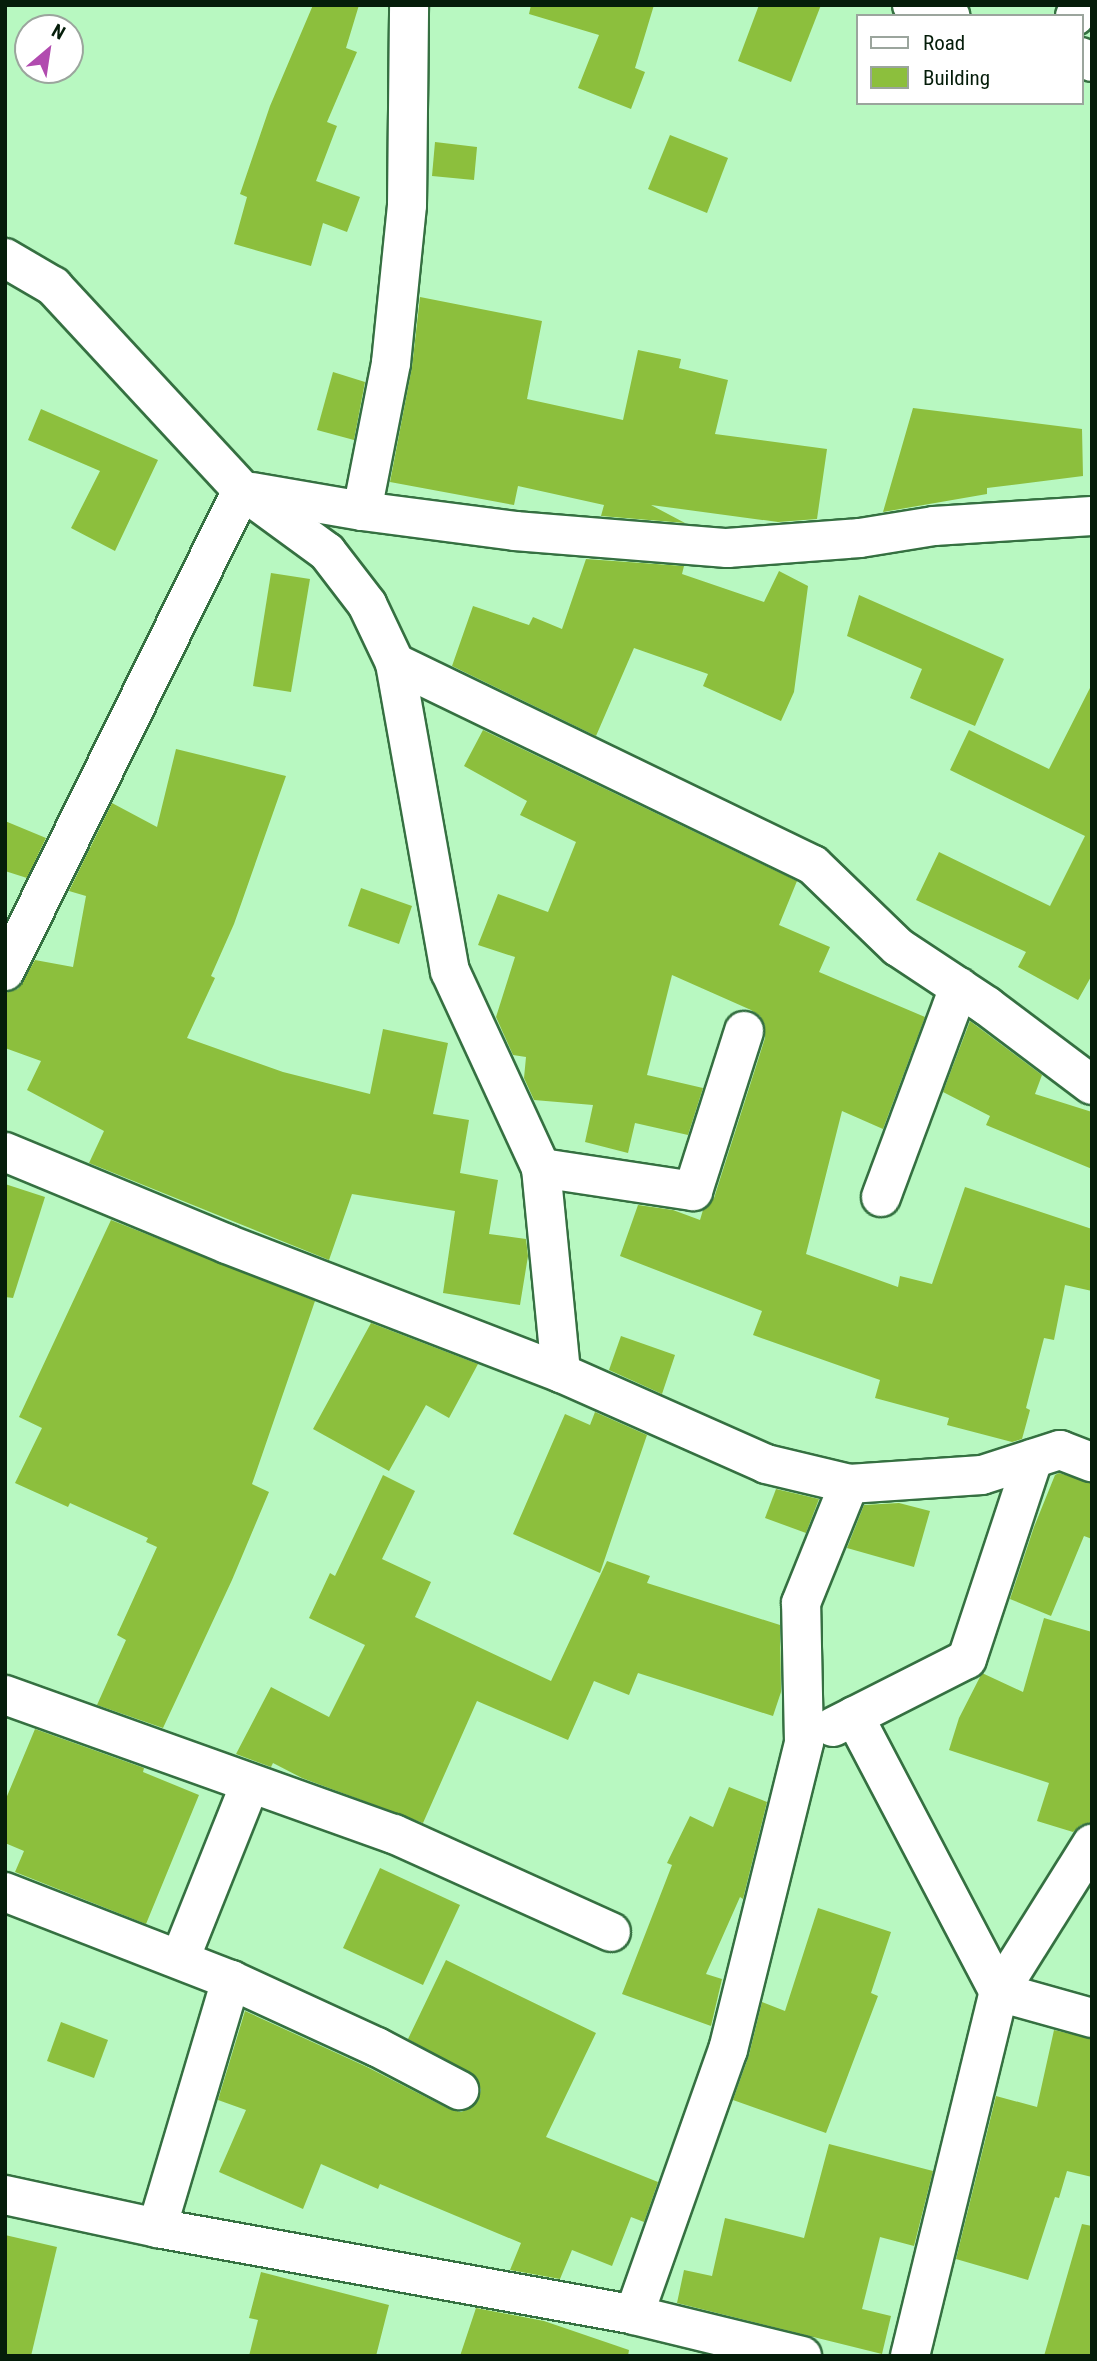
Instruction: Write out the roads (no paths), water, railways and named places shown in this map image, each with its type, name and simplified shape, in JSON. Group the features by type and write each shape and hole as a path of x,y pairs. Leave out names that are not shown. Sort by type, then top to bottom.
{"street":[{"path":"362,511 391,363 407,205 409,5"},
{"path":"912,5 943,14"},
{"path":"5,258 53,286 242,490 327,552 367,604 395,663 450,971 541,1168 561,1373"},
{"path":"242,490 362,511 515,531 727,548 860,538 934,526 1092,516"},
{"path":"5,971 242,490"},
{"path":"395,663 813,866 898,947 959,987 1092,1084"},
{"path":"881,1197 959,987"},
{"path":"541,1168 693,1191 744,1031"},
{"path":"5,1152 227,1244 561,1373 766,1464 849,1484 982,1475 1060,1450 1092,1462"},
{"path":"804,1742 967,1659 1032,1459"},
{"path":"634,2315 728,2050 804,1742 801,1603 849,1484"},
{"path":"5,1695 394,1834 611,1931"},
{"path":"854,1716 999,1992 1092,2018"},
{"path":"180,1959 250,1784"},
{"path":"910,2356 999,1992 1092,1844"},
{"path":"5,1892 231,1980 377,2047 459,2090"},
{"path":"157,2228 231,1980"},
{"path":"5,2195 157,2228 634,2315 802,2356"}]}
